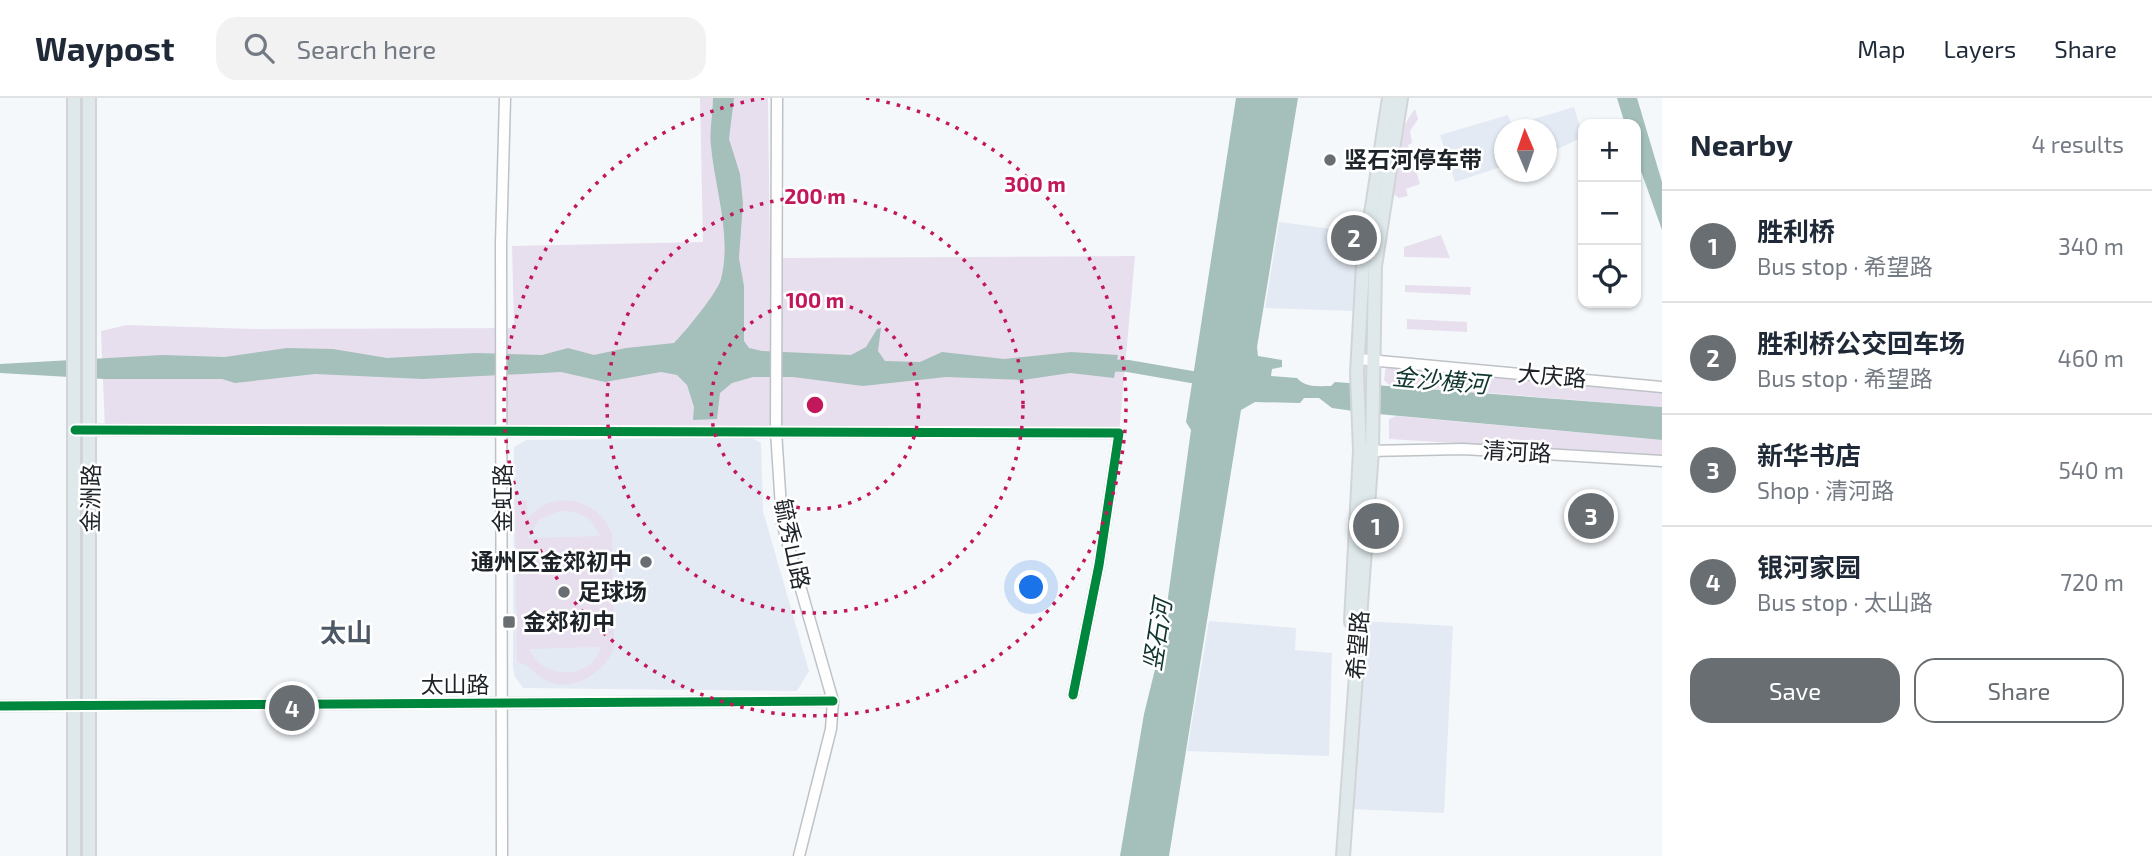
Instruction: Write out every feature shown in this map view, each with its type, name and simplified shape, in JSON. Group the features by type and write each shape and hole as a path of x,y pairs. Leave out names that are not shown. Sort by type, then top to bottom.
{"main road":[{"name":"金洲路","path":"74,98 75,430 89,856"},
{"name":"金洲路","path":"74,856 83,706 92,430 89,98"},
{"path":"1364,447 1357,373 1366,242 1389,98"},
{"path":"1373,367 1378,231 1401,98"},
{"name":"希望路","path":"1335,856 1364,447 1373,433 1373,367"},
{"name":"希望路","path":"1343,856 1364,447"}],"street":[{"name":"金虹路","path":"502,856 505,98"},
{"name":"毓秀山路","path":"777,98 776,431 782,523 833,701 831,729 799,856"},
{"name":"大庆路","path":"1359,359 1373,367 1662,387"},
{"path":"75,430 1119,433 1099,565 1073,695"},
{"name":"清河路","path":"1364,447 1463,449 1662,461"},
{"name":"太山路","path":"0,706 833,701"}],"shaded area":[{"path":"700,98 768,98 770,258 1135,256 1119,433 105,430 101,331 127,325 255,329 514,328 512,246 703,242"},
{"path":"713,98 734,98 729,139 740,174 743,203 739,258 744,286 744,341 749,348 762,351 851,355 866,347 877,329 881,328 878,351 885,361 920,362 942,352 1004,359 1071,352 1118,355 1114,378 1070,373 1023,380 946,377 863,386 793,377 753,377 732,383 720,393 717,419 693,420 694,407 687,385 677,375 661,372 605,382 561,372 423,379 315,374 235,383 222,379 104,379 0,373 0,364 162,355 225,357 287,348 333,349 387,358 476,353 542,355 568,348 594,355 626,348 674,343 719,285 724,263 724,229 711,140"},
{"path":"1236,98 1298,98 1257,347 1258,356 1282,360 1282,367 1272,369 1271,376 1297,378 1308,385 1317,386 1331,386 1335,382 1662,407 1662,440 1367,413 1332,408 1319,398 1304,398 1300,403 1255,402 1241,410 1169,856 1120,856 1144,714 1162,641 1191,430 1186,422"},
{"path":"1617,98 1637,98 1662,182 1662,230 1641,171 1641,119 1623,119"},
{"path":"1574,107 1578,120 1578,139 1557,149 1557,119 1534,119"},
{"path":"1415,109 1418,119 1410,131 1412,143 1408,145 1420,184 1406,189 1408,196 1399,198 1391,192 1398,148 1404,127"},
{"path":"1494,119 1494,169 1455,182 1440,135"},
{"path":"1279,222 1363,233 1355,311 1265,308"},
{"path":"1441,235 1450,258 1404,257 1404,247"},
{"path":"1405,285 1471,287 1470,295 1405,292"},
{"path":"1407,319 1467,322 1467,332 1407,329"},
{"path":"1386,365 1662,391 1662,407 1389,385 1384,380"},
{"path":"1396,416 1662,440 1662,456 1389,439 1389,419"},
{"name":"通州区金郊初中","path":"752,438 761,443 763,511 809,671 797,691 523,688 515,677 513,668 514,447 526,440"},
{"name":"足球场","path":"515,500 527,500 528,518 550,503 563,501 587,506 606,522 612,534 614,649 592,675 572,684 551,682 540,677 527,665 517,663","holes":["556,512 583,515 593,523 600,536 528,538 538,521","601,647 588,666 578,671 566,672 545,667 529,649"]},
{"path":"1209,621 1296,628 1295,650 1332,653 1329,756 1187,751"},
{"path":"1364,621 1453,626 1444,813 1350,809"}],"waterway":[{"path":"1102,365 1128,366 1209,380"}],"cycle path":[{"path":"75,430 1119,433 1099,565 1073,695"},
{"path":"0,706 833,701"}],"place":[{"name":"竖石河停车带","path":"1330,160"},
{"name":"胜利桥公交回车场","path":"1354,238"},
{"name":"新华书店","path":"1591,516"},
{"name":"胜利桥","path":"1376,526"},
{"name":"通州区金郊初中","path":"646,562"},
{"name":"足球场","path":"564,592"},
{"name":"金郊初中","path":"509,622"},
{"name":"银河家园","path":"292,708"}],"district":[{"name":"太山","path":"346,633"}],"water label":[{"name":"金沙横河","path":"1440,381"},
{"name":"竖石河","path":"1158,635"}]}
